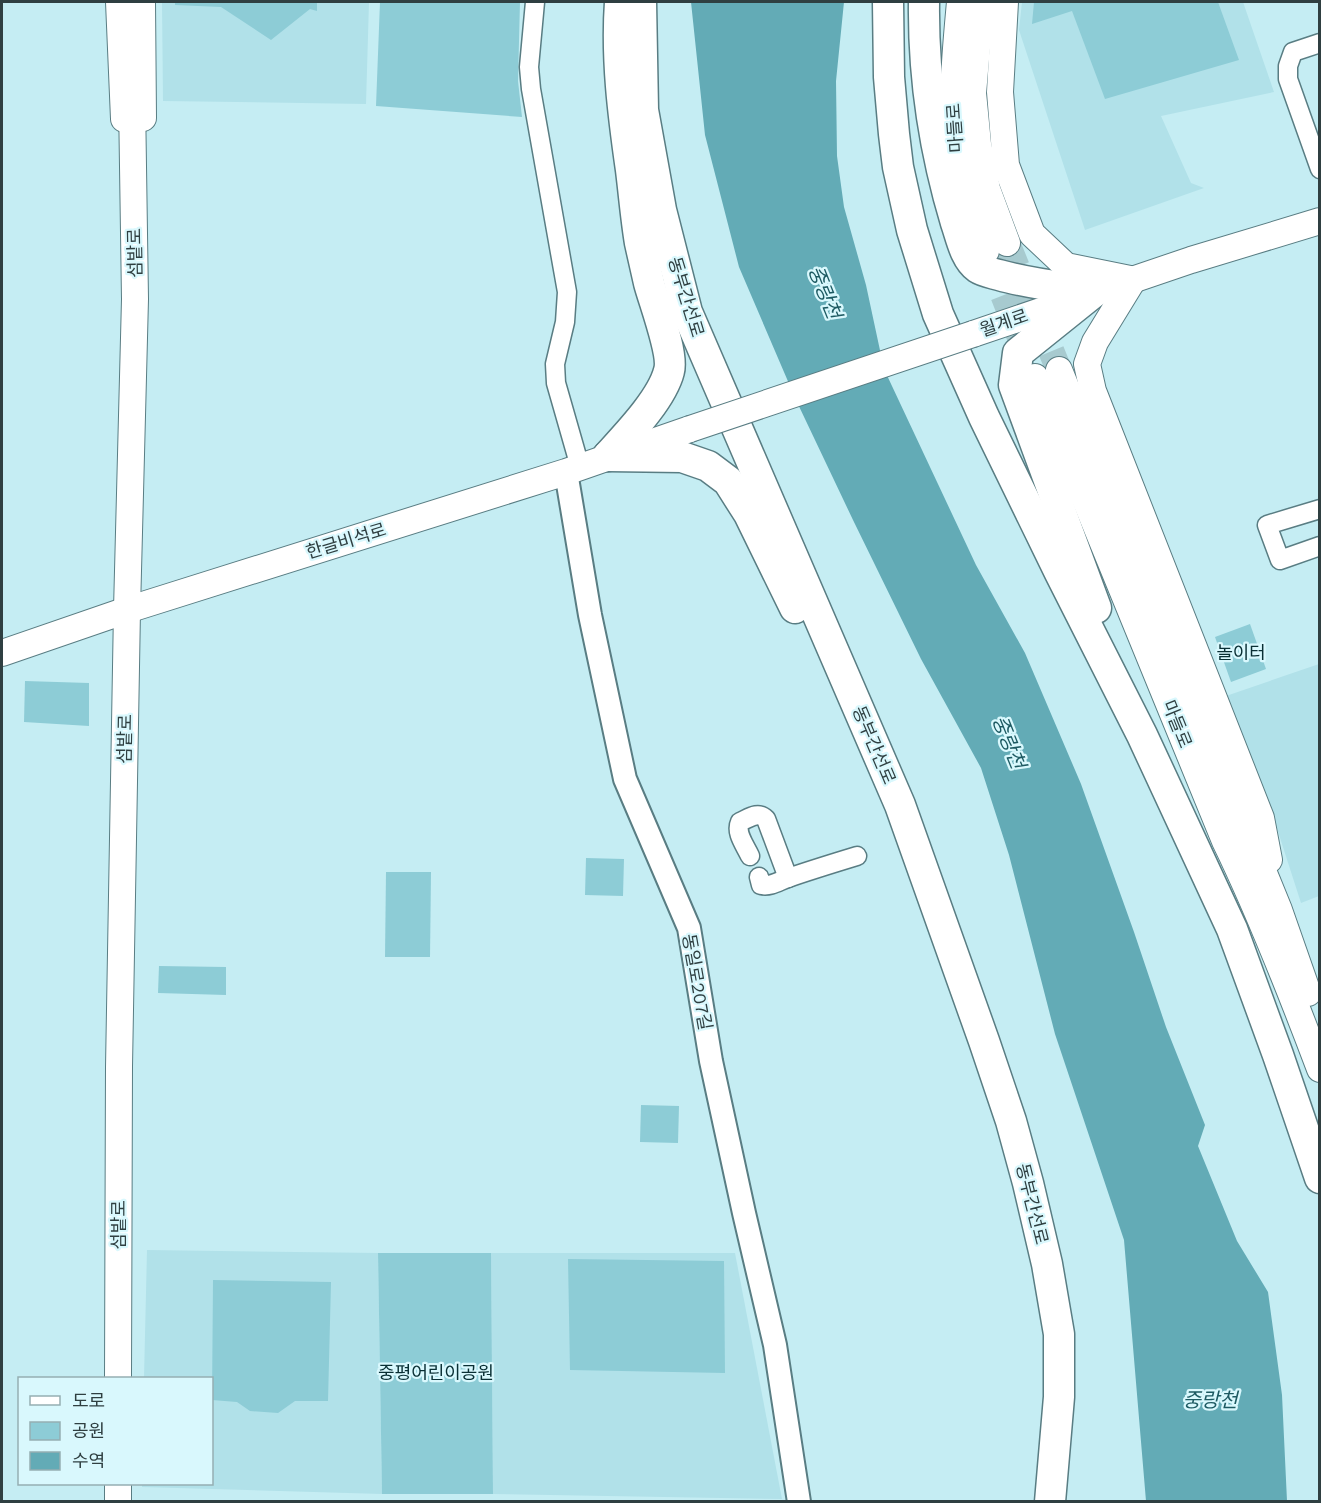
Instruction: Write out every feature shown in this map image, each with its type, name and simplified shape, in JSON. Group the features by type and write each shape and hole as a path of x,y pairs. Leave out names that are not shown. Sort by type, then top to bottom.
{"highway":[{"path":"608,456 653,401 670,369 668,349 640,239 622,106 618,27 620,2"},
{"name":"동부간선로","path":"641,2 643,110 661,210 687,312 900,805 1011,1120 1047,1264 1059,1334 1059,1397 1050,1502"},
{"path":"888,2 888,48 894,134 904,196 919,255 938,314 984,417 1142,735 1232,929 1278,1054 1320,1179"},
{"path":"909,2 904,62 906,117 926,229 956,323 983,390 1051,535 1060,573"},
{"path":"924,2 926,72 933,130 953,212 971,261 980,269 1014,280 1094,292"},
{"path":"1094,292 1018,353 1014,385 1142,735"},
{"path":"608,456 682,458 708,466 728,481 749,514 867,754 900,805"}],"main road":[{"path":"119,2 124,131 124,283 135,299"},
{"path":"135,299 145,277 142,2"},
{"name":"마들로","path":"960,2 953,82 954,135 959,169 969,205 996,247 978,144 973,93 981,2"},
{"path":"1005,2 1000,92 1006,165 1032,234 1066,266 1133,280 1095,342 1087,364 1093,391 1261,818 1279,910"},
{"name":"섬밭로","path":"118,1377 119,1067 135,299 132,100"},
{"name":"월계로","path":"690,429 1094,292 1320,221"},
{"name":"마들로","path":"1317,1056 1221,830 1047,374 1279,910 1320,1025"},
{"name":"한글비석로","path":"2,652 127,610 573,469 690,429"},
{"path":"118,1485 118,1502"}],"street":[{"path":"535,2 529,67 567,292 565,322 555,364 556,383 573,469"},
{"path":"1320,43 1293,52 1288,66 1288,79 1320,169"},
{"name":"동일로207길","path":"573,469 590,615 625,779 689,928 711,1061 774,1345 799,1502"},
{"path":"1320,509 1267,525 1280,560 1320,546"},
{"path":"750,856 738,831 738,826 740,822 757,814 762,815 766,819 788,878"},
{"path":"759,877 761,885 773,885 857,856"}],"shaded area":[{"path":"162,2 369,2 366,104 163,101"},
{"path":"1022,2 1243,2 1274,92 1161,116 1191,183 1204,188 1085,230 1019,30"},
{"path":"1319,664 1319,896 1301,903 1273,816 1226,696"},
{"path":"147,1250 378,1253 382,1494 142,1487 142,1485 213,1485 213,1377 144,1377"},
{"path":"491,1253 735,1253 782,1499 493,1494"}],"green space":[{"path":"175,2 317,2 317,11 310,9 271,40 221,7 175,5"},
{"path":"380,2 520,2 518,81 522,117 376,106"},
{"path":"1034,2 1218,2 1239,60 1105,99 1072,11 1032,24"},
{"name":"놀이터","path":"1250,624 1266,669 1231,682 1215,637"},
{"path":"25,681 89,683 89,726 24,722"},
{"path":"586,858 624,859 623,896 585,895"},
{"path":"386,872 431,872 430,957 385,957"},
{"path":"159,966 226,967 226,995 158,993"},
{"path":"641,1105 679,1106 678,1143 640,1142"},
{"name":"중평어린이공원","path":"378,1253 491,1253 493,1494 382,1494"},
{"path":"568,1259 724,1261 725,1373 570,1370"},
{"path":"213,1280 331,1282 328,1401 295,1401 278,1413 250,1411 237,1402 213,1400"}],"water":[{"name":"중랑천","path":"691,2 844,2 836,81 837,156 844,207 866,285 884,369 976,565 1025,653 1081,784 1166,1027 1205,1125 1198,1146 1237,1241 1268,1292 1282,1395 1287,1501 1146,1501 1124,1240 1055,1034 1009,855 981,768 921,659 853,520 796,400 739,267 705,135"}],"tunnel":[{"path":"1007,243 1059,370"},
{"path":"989,259 1021,340"}]}
